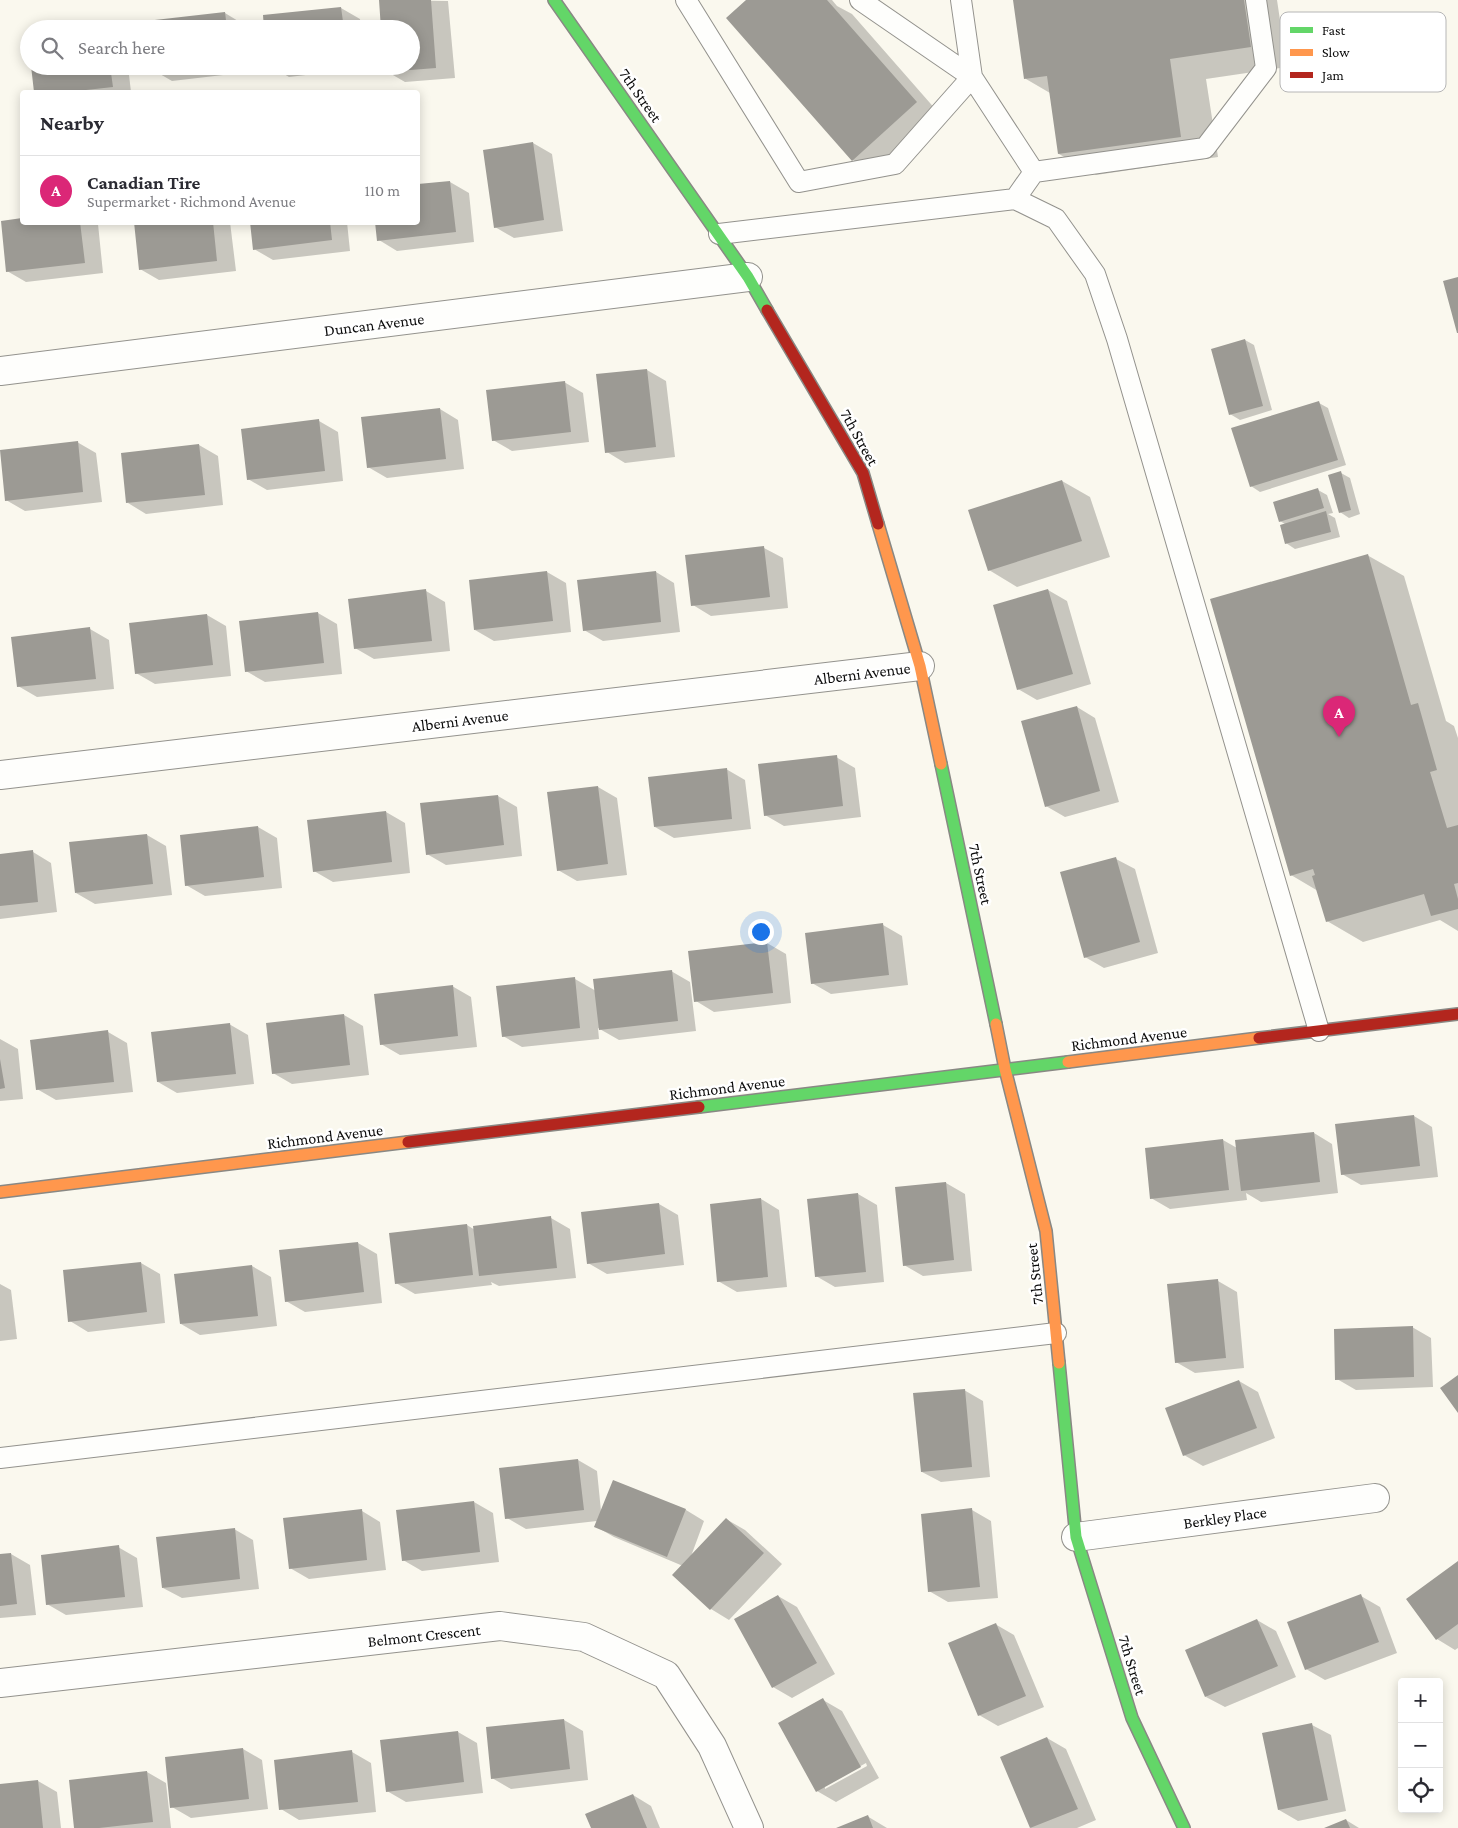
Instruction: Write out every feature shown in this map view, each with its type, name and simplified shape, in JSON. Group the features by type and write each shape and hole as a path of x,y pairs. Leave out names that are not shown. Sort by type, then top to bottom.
{"street":[{"name":"7th Street","path":"554,0 748,277 863,473 920,666 1005,1069 1046,1231 1076,1537 1132,1718 1184,1828"},
{"name":"Duncan Avenue","path":"0,371 748,277"},
{"name":"Alberni Avenue","path":"0,775 920,666"},
{"name":"Richmond Avenue","path":"0,1192 1458,1014"},
{"name":"Berkley Place","path":"1076,1537 1375,1498"},
{"name":"Belmont Crescent","path":"0,1683 500,1626 584,1637 666,1675 712,1746 749,1828"}],"lane":[{"path":"686,0 799,182 895,164 972,77 961,0"},
{"path":"860,0 972,77 1034,172"},
{"path":"1015,199 1034,172 1205,148 1266,68 1256,0"},
{"path":"719,234 1015,199 1056,219 1095,274 1117,339 1319,1031"},
{"path":"0,1458 1056,1333"}],"building":[{"path":"379,0 431,0 436,68 420,69 420,20 380,20"},
{"path":"746,0 827,0 917,102 852,161 726,18"},
{"path":"1013,0 1244,0 1251,47 1170,59 1181,137 1058,154 1047,76 1024,79"},
{"path":"341,7 343,20 263,20 263,15"},
{"path":"225,12 226,20 155,20"},
{"path":"32,75 111,75 113,87 86,90 34,90"},
{"path":"533,142 544,220 494,228 483,150"},
{"path":"450,181 456,232 377,241 375,225 420,225 420,184"},
{"path":"20,218 20,225 80,225 85,263 6,272 1,221"},
{"path":"134,225 213,225 217,261 139,270"},
{"path":"250,225 330,225 332,240 253,250"},
{"path":"1458,277 1458,333 1457,333 1443,281"},
{"path":"1245,339 1263,406 1229,415 1211,349"},
{"path":"647,369 656,447 605,453 596,374"},
{"path":"565,381 571,432 492,441 486,390"},
{"path":"1319,401 1338,460 1250,487 1231,428"},
{"path":"440,408 446,459 367,468 361,417"},
{"path":"319,419 325,471 247,480 241,429"},
{"path":"78,441 83,492 5,501 0,450"},
{"path":"199,444 205,495 126,503 121,453"},
{"path":"1341,471 1351,510 1339,513 1328,475"},
{"path":"1062,480 1082,541 988,571 968,510"},
{"path":"1318,488 1324,508 1279,522 1273,502"},
{"path":"1326,511 1331,532 1285,544 1280,525"},
{"path":"764,546 770,597 691,606 685,555"},
{"path":"1368,554 1411,705 1418,703 1437,770 1430,772 1447,828 1458,825 1458,883 1454,884 1458,899 1458,909 1431,916 1424,894 1326,922 1312,876 1315,875 1313,869 1290,876 1210,599"},
{"path":"547,571 553,621 474,630 469,580"},
{"path":"656,571 661,622 583,631 577,580"},
{"path":"426,589 432,641 354,649 348,599"},
{"path":"1048,589 1073,674 1017,690 993,605"},
{"path":"318,612 324,663 245,672 239,621"},
{"path":"207,614 213,665 135,674 129,623"},
{"path":"90,627 96,679 17,687 11,637"},
{"path":"1077,706 1100,791 1045,807 1021,721"},
{"path":"837,755 843,806 764,816 758,764"},
{"path":"727,768 732,819 654,827 648,777"},
{"path":"598,786 608,864 557,871 547,792"},
{"path":"498,795 504,845 426,855 420,803"},
{"path":"386,811 392,862 313,872 307,820"},
{"path":"258,826 264,877 185,886 180,835"},
{"path":"147,834 153,884 75,893 69,842"},
{"path":"33,850 38,902 0,906 0,854"},
{"path":"1116,857 1140,942 1084,958 1060,872"},
{"path":"883,923 889,975 811,984 805,933"},
{"path":"767,942 773,993 694,1002 688,951"},
{"path":"672,970 678,1021 599,1030 593,979"},
{"path":"575,977 580,1028 502,1037 496,986"},
{"path":"453,985 458,1036 380,1045 374,994"},
{"path":"344,1014 350,1065 272,1074 266,1023"},
{"path":"230,1023 236,1074 157,1082 151,1032"},
{"path":"108,1030 114,1082 36,1090 30,1040"},
{"path":"0,1059 5,1088 0,1089"},
{"path":"1414,1115 1420,1166 1341,1175 1335,1124"},
{"path":"1314,1132 1320,1182 1241,1191 1235,1140"},
{"path":"1223,1139 1229,1190 1150,1199 1145,1148"},
{"path":"946,1182 954,1260 903,1266 895,1187"},
{"path":"858,1193 866,1272 815,1277 807,1199"},
{"path":"761,1198 768,1277 717,1282 710,1204"},
{"path":"659,1203 665,1254 587,1264 581,1212"},
{"path":"551,1216 557,1268 479,1276 473,1226"},
{"path":"467,1224 473,1275 395,1284 389,1233"},
{"path":"358,1242 364,1292 285,1302 279,1250"},
{"path":"141,1262 147,1312 68,1322 63,1270"},
{"path":"252,1265 258,1316 180,1324 174,1274"},
{"path":"1218,1279 1226,1358 1175,1363 1167,1284"},
{"path":"1413,1326 1414,1377 1335,1380 1334,1329"},
{"path":"1458,1375 1458,1413 1440,1388"},
{"path":"1239,1380 1257,1428 1183,1456 1165,1408"},
{"path":"965,1389 972,1467 921,1472 913,1393"},
{"path":"578,1459 584,1510 505,1519 499,1468"},
{"path":"613,1480 686,1509 667,1557 594,1527"},
{"path":"474,1501 480,1552 402,1561 396,1510"},
{"path":"972,1508 980,1587 928,1592 921,1514"},
{"path":"362,1509 367,1560 289,1569 283,1518"},
{"path":"726,1518 764,1553 710,1610 672,1575"},
{"path":"235,1528 240,1579 162,1588 156,1537"},
{"path":"119,1545 125,1597 46,1605 41,1555"},
{"path":"11,1553 17,1604 0,1606 0,1554"},
{"path":"1458,1561 1458,1624 1436,1640 1406,1599"},
{"path":"1361,1594 1379,1642 1305,1670 1287,1622"},
{"path":"778,1595 817,1663 772,1688 734,1619"},
{"path":"1257,1619 1278,1666 1205,1697 1185,1650"},
{"path":"996,1623 1026,1696 978,1716 948,1643"},
{"path":"823,1698 861,1767 816,1792 778,1723"},
{"path":"564,1719 570,1769 491,1779 486,1727"},
{"path":"1312,1723 1328,1800 1278,1810 1262,1733"},
{"path":"458,1731 464,1782 386,1792 380,1740"},
{"path":"1047,1737 1078,1809 1030,1828 1000,1757"},
{"path":"243,1748 249,1799 170,1808 165,1757"},
{"path":"352,1750 358,1802 279,1810 274,1760"},
{"path":"147,1771 153,1822 99,1828 74,1828 69,1780"},
{"path":"38,1780 43,1828 0,1828 0,1784"},
{"path":"633,1794 647,1828 591,1828 585,1814"},
{"path":"868,1815 873,1828 836,1828"},
{"path":"1346,1819 1350,1828 1324,1828"}],"traffic: fast":[{"path":"554,0 748,277 767,310"},
{"path":"941,764 996,1024"},
{"path":"699,1107 1068,1062"},
{"path":"1059,1363 1076,1537 1132,1718 1184,1828"}],"traffic: slow":[{"path":"878,524 920,666 941,764"},
{"path":"996,1024 1005,1069 1046,1231 1059,1363"},
{"path":"1068,1062 1259,1038"},
{"path":"0,1192 408,1142"}],"traffic: jam":[{"path":"767,310 863,473 878,524"},
{"path":"1259,1038 1458,1014"},
{"path":"408,1142 699,1107"}],"place":[{"name":"Canadian Tire","path":"1339,737"}]}
